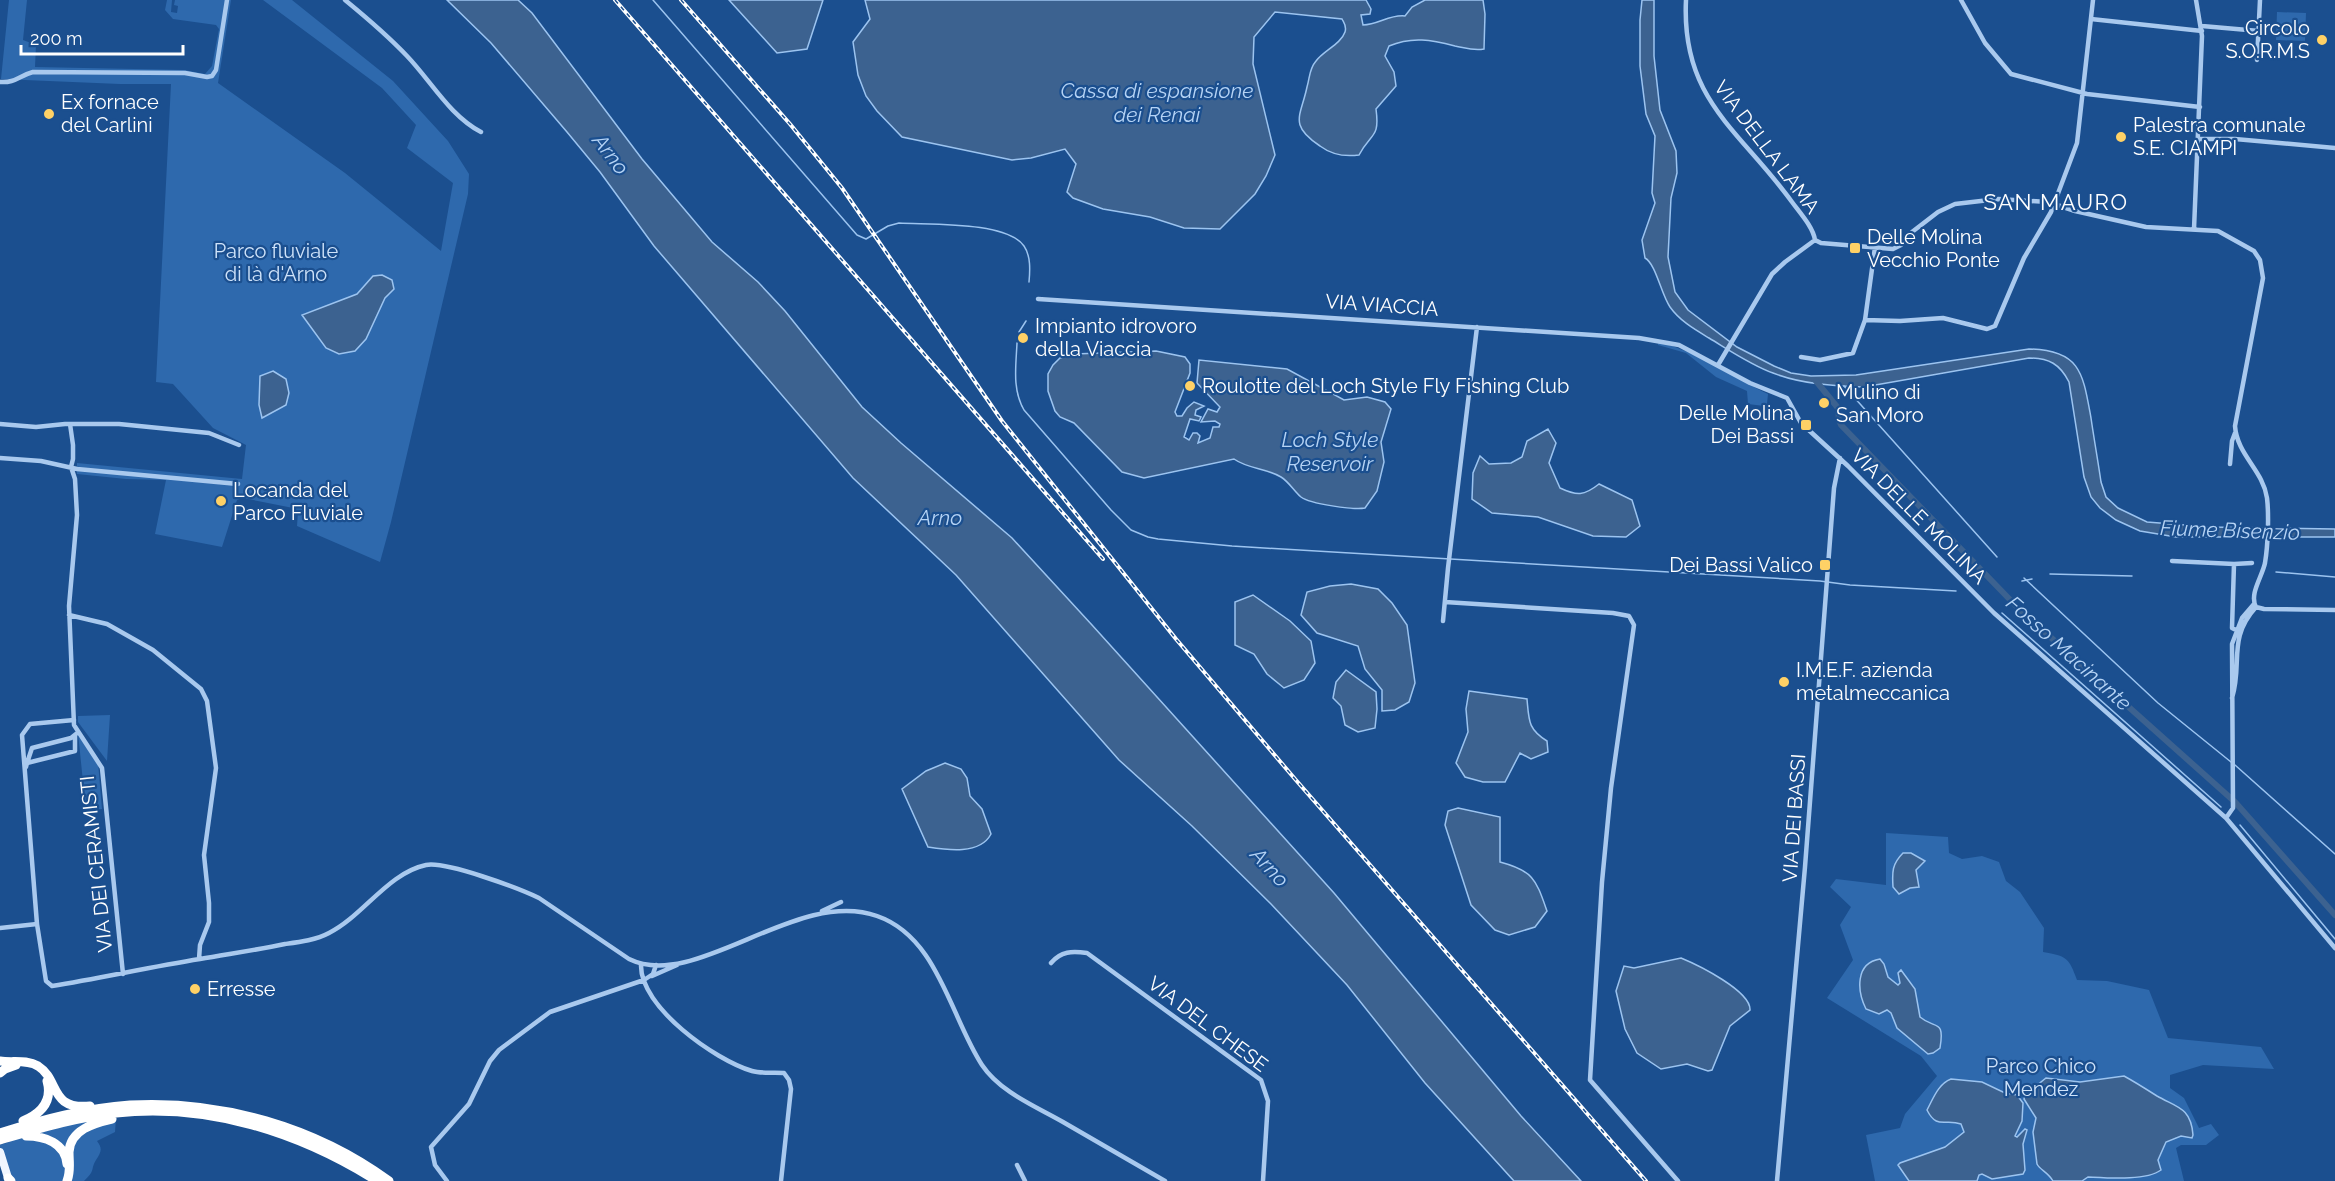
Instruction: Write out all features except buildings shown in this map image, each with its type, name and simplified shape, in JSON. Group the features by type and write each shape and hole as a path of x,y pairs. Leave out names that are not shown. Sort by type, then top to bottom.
{"highway":[{"path":"1,1068 28,1062 37,1066 45,1072 59,1097 71,1105 85,1107 144,1102 155,1105"},
{"path":"1,1068 15,1065 33,1067 44,1077 49,1090 47,1101 41,1111 6,1135"},
{"path":"6,1135 53,1118 96,1109 155,1105 215,1110 264,1120 298,1132 339,1150 389,1181"},
{"path":"6,1135 101,1115 147,1112 213,1116 267,1128 325,1151 377,1181"},
{"path":"65,1181 71,1168 69,1150 83,1129 96,1123 147,1112"},
{"path":"6,1135 39,1136 52,1141 66,1159 65,1181"}],"main road":[{"path":"0,1152 9,1180"}],"street":[{"path":"0,82 13,83 33,72 185,73 212,76 216,70 226,0"},
{"path":"345,0 378,27 467,125 481,132"},
{"name":"VIA DELLA LAMA","path":"1686,0 1686,38 1690,57 1704,90 1734,133 1783,190 1815,240"},
{"path":"1961,0 1985,43 2008,72 2083,92 2143,102 2200,107"},
{"path":"1865,320 1896,322 1943,318 1985,329 1993,328 2024,258 2042,231 2078,140 2093,0"},
{"path":"2194,229 2202,29 2196,0"},
{"path":"2257,60 2260,0"},
{"path":"2091,19 2202,29 2259,31"},
{"path":"2199,139 2235,139 2335,148"},
{"path":"1719,363 1772,274 1785,262 1812,245 1815,240 1821,243 1893,249 1901,245 1930,217 1955,204 1998,199 2054,204 2145,227 2217,231 2248,246 2259,257 2262,267 2262,283 2238,403 2230,464"},
{"path":"1801,357 1820,360 1853,353 1865,320 1875,247"},
{"name":"VIA VIACCIA","path":"1038,299 1639,338 1670,343 1719,363"},
{"path":"1443,621 1477,327"},
{"name":"VIA DELLE MOLINA","path":"1719,363 1750,383 1784,395 1801,423 1994,613 2226,818 2335,948"},
{"path":"0,424 36,427 119,424 209,433 239,445"},
{"name":"VIA DEI CERAMISTI","path":"70,424 73,452 71,467 75,479 77,515 69,615 74,725 77,734 102,768 123,974"},
{"path":"2226,818 2231,812 2232,803 2230,702 2236,685 2238,631 2255,606 2254,594 2265,562 2267,514 2264,486 2260,475 2239,445 2235,433"},
{"path":"0,458 238,484"},
{"name":"VIA DEI BASSI","path":"1778,1181 1834,488 1839,458"},
{"path":"2172,561 2252,563"},
{"path":"2234,564 2232,628 2238,631"},
{"path":"1445,602 1612,613 1629,616 1634,625 1611,788 1601,894 1590,1080 1678,1181"},
{"path":"2255,606 2264,609 2335,610"},
{"path":"69,615 107,624 153,650 201,689 207,701 216,768 204,855 209,922 200,945 199,959"},
{"path":"74,720 30,724 22,735 38,924 46,981 52,986 308,940 328,933 351,919 406,874 425,865 437,865 488,878 538,898 609,947 641,965 688,960"},
{"path":"25,772 27,762 32,748 77,734 75,751 27,762"},
{"path":"447,1181 435,1165 431,1147 470,1104 490,1061 499,1050 550,1012 644,980 688,960 820,912 841,902"},
{"path":"820,912 852,910 890,921 900,928 926,954 976,1056 989,1075 1006,1089 1166,1181"},
{"path":"0,928 38,924"},
{"name":"VIA DEL CHESE","path":"1052,963 1057,957 1070,951 1087,953 1261,1080 1268,1101 1263,1181"},
{"path":"641,965 644,980 655,1001 679,1026 704,1046 741,1067 754,1072 784,1073 789,1080 791,1089 781,1181"},
{"path":"650,977 656,965"},
{"path":"1017,1165 1025,1181"}],"green space":[{"name":"Parco fluviale di là d'Arno","path":"9,0 27,0 23,40 36,45 35,67 184,70 205,74 212,66 219,29 216,25 173,19 165,10 167,0 172,0 171,12 177,13 178,6 174,5 175,0 231,0 218,83 345,173 441,251 453,183 407,148 416,125 382,88 263,0 292,0 393,81 448,141 469,174 468,194 380,562 297,526 298,512 293,508 243,498 237,500 222,547 155,534 166,480 77,474 77,463 242,479 246,445 213,428 173,384 156,382 171,84 1,79"},
{"path":"2277,12 2306,13 2305,41 2276,40"},
{"path":"1658,342 1700,358 1768,394 1767,404 1764,406 1748,404 1747,391 1716,377 1686,353 1658,345"},
{"path":"110,715 107,761 78,722 78,716"},
{"path":"78,733 98,762 102,809 86,811"},
{"name":"Parco Chico Mendez","path":"1886,833 1948,837 1949,853 1962,859 1982,856 1999,862 2006,881 2020,892 2044,928 2043,952 2066,959 2077,980 2107,981 2149,990 2168,1038 2261,1047 2274,1069 2203,1065 2170,1075 2170,1088 2184,1098 2199,1128 2211,1124 2219,1135 2206,1145 2181,1145 2176,1148 2184,1181 1875,1181 1866,1135 1900,1128 1905,1114 1937,1076 1921,1056 1827,998 1853,960 1840,925 1851,907 1830,887 1836,879 1886,885"},
{"path":"116,1118 115,1132 97,1141 101,1148 100,1153 84,1181 67,1181 67,1167 63,1181 11,1181 0,1152 0,1145 9,1142 8,1138 87,1121 88,1126"}],"water":[{"name":"Arno","path":"447,0 518,0 532,13 642,159 712,242 758,282 785,311 862,407 1012,538 1334,893 1521,1116 1581,1181 1514,1181 1425,1083 1347,985 1271,904 1192,826 1119,760 956,575 853,478 654,246 600,172 567,132 491,43"},
{"path":"729,0 823,0 807,49 777,53"},
{"name":"Cassa di espansione dei Renai","path":"865,0 1366,0 1371,9 1370,14 1361,15 1363,25 1405,16 1412,7 1425,0 1483,0 1484,49 1476,50 1422,40 1406,41 1389,46 1385,56 1394,72 1396,86 1376,109 1376,131 1359,155 1338,155 1310,139 1300,126 1299,119 1312,67 1319,57 1343,36 1346,30 1344,23 1342,19 1275,12 1254,37 1253,64 1275,155 1255,194 1220,229 1184,228 1150,217 1103,209 1073,198 1067,192 1076,164 1065,149 1031,158 1012,160 902,137 866,96 858,75 853,42 870,19"},
{"name":"Fiume Bisenzio","path":"1642,0 1654,0 1654,56 1660,110 1676,151 1677,173 1671,198 1668,257 1675,292 1688,310 1737,347 1791,373 1811,376 1856,375 2029,349 2060,354 2076,367 2082,377 2101,482 2106,497 2118,508 2147,522 2210,527 2335,529 2335,537 2176,537 2140,531 2116,520 2100,508 2091,497 2084,477 2069,382 2058,366 2042,359 2029,358 1864,387 1829,385 1795,380 1765,370 1688,324 1670,307 1652,266 1645,258 1642,240 1655,203 1652,193 1655,136 1646,114 1640,66"},
{"path":"382,275 392,280 394,289 385,298 366,339 355,351 339,354 326,348 302,315 357,294 373,276"},
{"name":"Loch Style Reservoir","path":"1156,351 1185,357 1190,364 1190,373 1175,412 1177,416 1182,416 1194,402 1204,406 1196,410 1195,415 1201,417 1199,421 1190,419 1184,437 1189,440 1193,433 1197,433 1200,436 1198,443 1210,438 1213,427 1219,427 1220,424 1215,421 1201,422 1208,409 1217,412 1220,407 1197,383 1199,360 1287,369 1344,400 1367,397 1385,402 1391,409 1381,442 1384,462 1377,491 1365,508 1322,504 1301,497 1281,477 1234,459 1144,478 1122,472 1074,423 1060,417 1055,411 1048,391 1048,374 1060,358 1074,354"},
{"path":"273,371 286,379 289,393 286,405 262,418 259,405 260,376"},
{"path":"1548,429 1556,443 1549,463 1560,488 1585,493 1599,484 1632,500 1640,526 1626,537 1593,536 1538,517 1492,513 1472,499 1473,473 1480,456 1489,464 1511,463 1522,457 1527,441"},
{"path":"1351,584 1378,589 1392,603 1407,625 1415,683 1409,702 1395,710 1382,711 1382,690 1365,669 1358,646 1317,633 1301,615 1307,592"},
{"path":"1253,595 1290,621 1311,641 1315,663 1304,680 1284,688 1267,674 1254,654 1235,645 1235,602"},
{"path":"1346,670 1376,692 1375,728 1358,732 1345,725 1341,706 1333,698 1336,682"},
{"path":"1469,691 1527,699 1531,724 1536,732 1547,741 1548,752 1531,759 1520,753 1505,782 1483,782 1465,777 1456,763 1468,732 1466,709"},
{"path":"945,763 961,769 967,778 970,796 982,809 991,834 986,841 971,848 962,850 928,847 902,789 926,771"},
{"path":"1458,808 1500,817 1500,862 1520,869 1532,878 1547,911 1535,927 1509,935 1495,930 1471,905 1445,825 1448,811"},
{"path":"1903,853 1911,853 1925,861 1916,870 1919,887 1910,888 1899,894 1893,887 1893,873"},
{"path":"1681,958 1733,987 1748,1003 1750,1010 1730,1026 1712,1070 1708,1071 1687,1064 1661,1069 1637,1053 1625,1029 1616,991 1624,966 1634,968"},
{"path":"1880,959 1888,977 1898,985 1900,983 1898,973 1901,970 1915,989 1920,1017 1940,1028 1940,1048 1933,1053 1928,1054 1897,1028 1891,1013 1887,1010 1879,1014 1866,1009 1861,994 1860,979 1866,966"},
{"path":"2124,1076 2186,1113 2192,1126 2192,1138 2181,1136 2166,1142 2158,1160 2161,1170 2154,1174 2116,1178 2088,1177 2082,1181 2053,1181 2037,1164 2033,1132 2036,1118 2024,1099 2025,1095 2046,1078 2080,1082"},
{"path":"1951,1079 1982,1082 2005,1093 2017,1095 2023,1103 2022,1121 2015,1136 2027,1130 2023,1144 2025,1170 2023,1174 1992,1179 1982,1174 1979,1175 1977,1181 1909,1181 1898,1165 1900,1163 1945,1147 1964,1132 1961,1124 1938,1122 1927,1110 1939,1088"}],"waterway":[{"path":"653,0 857,235 866,239 888,226 899,223 966,226 1001,232 1015,238 1024,246 1030,264 1029,282"},
{"path":"1019,332 1026,321"},
{"path":"1017,343 1016,386 1024,410 1111,510 1131,530 1148,537 1232,546 1956,591"},
{"name":"Fosso Macinante","path":"1816,381 1838,408 1841,425 2019,609 2235,802 2335,915"},
{"path":"1844,386 1997,557"},
{"path":"2276,572 2335,577"},
{"path":"2050,574 2132,576"},
{"path":"2024,578 2158,703 2231,762"},
{"path":"2022,581 2032,579"},
{"path":"2002,613 2221,807"},
{"path":"2235,765 2335,854"},
{"path":"2240,825 2335,939"}],"railway":[{"path":"615,0 1103,559"},
{"path":"681,0 790,124 842,188 1002,421 1176,639 1295,779 1646,1181"}],"place":[{"name":"Circolo S.O.R.M.S","path":"2322,40"},
{"name":"Ex fornace del Carlini","path":"49,114"},
{"name":"Palestra comunale S.E. CIAMPI","path":"2121,137"},
{"name":"Delle Molina Vecchio Ponte","path":"1855,248"},
{"name":"Impianto idrovoro della Viaccia","path":"1023,338"},
{"name":"Roulotte del Loch Style Fly Fishing Club","path":"1190,386"},
{"name":"Mulino di San Moro","path":"1824,403"},
{"name":"Delle Molina Dei Bassi","path":"1806,425"},
{"name":"Locanda del Parco Fluviale","path":"221,501"},
{"name":"Dei Bassi Valico","path":"1825,565"},
{"name":"I.M.E.F. azienda metalmeccanica","path":"1784,682"},
{"name":"Erresse","path":"195,989"}],"district":[{"name":"SAN MAURO","path":"2056,202"}]}
